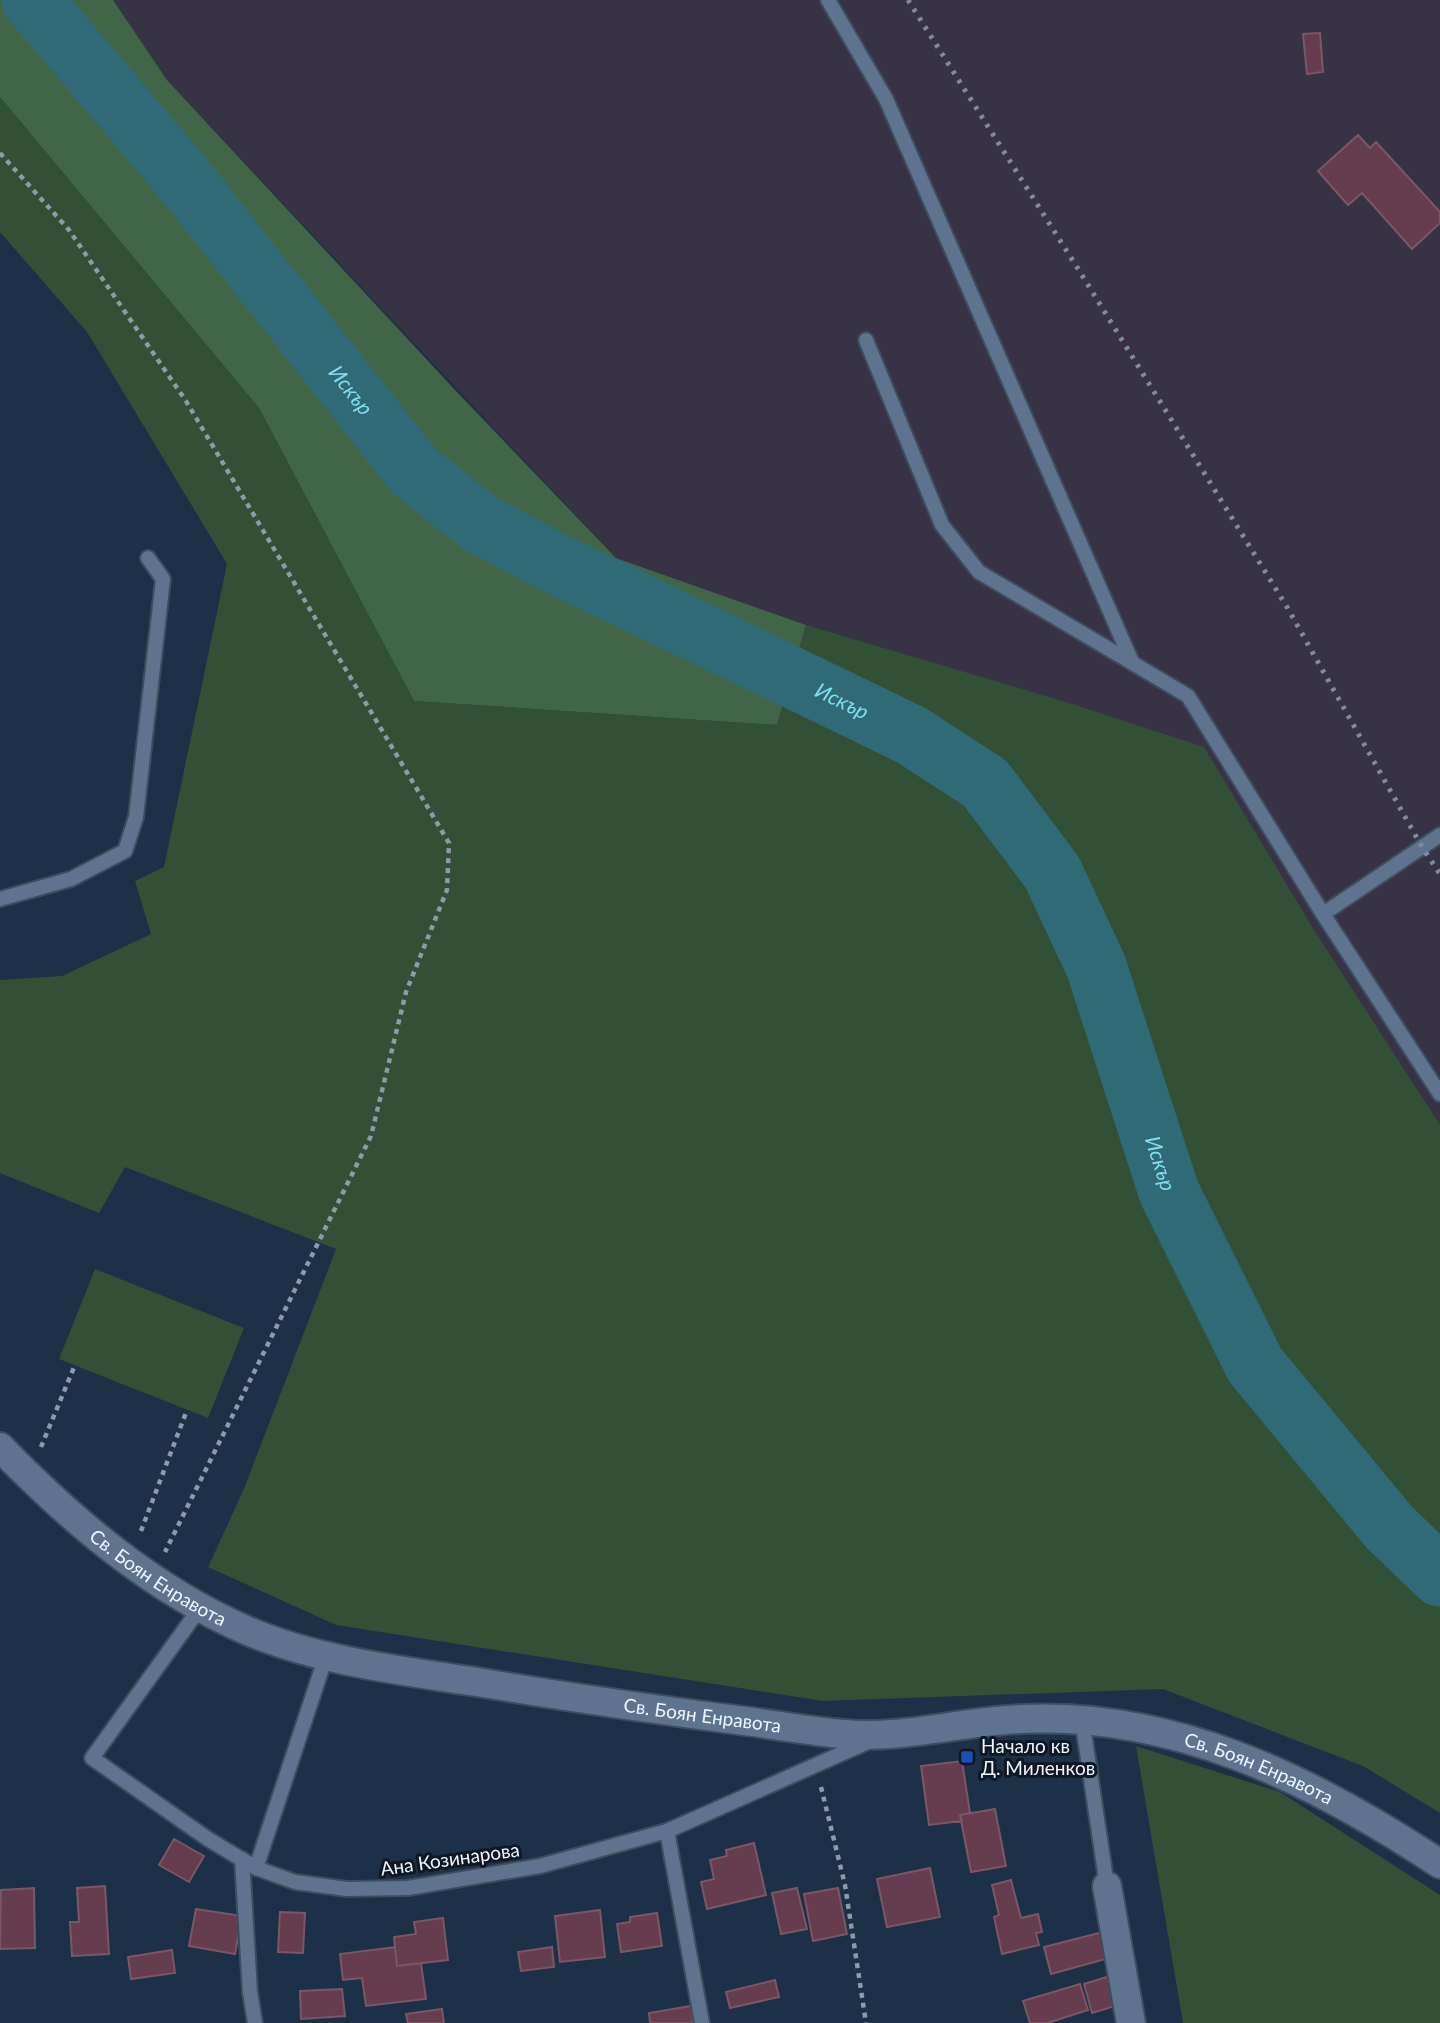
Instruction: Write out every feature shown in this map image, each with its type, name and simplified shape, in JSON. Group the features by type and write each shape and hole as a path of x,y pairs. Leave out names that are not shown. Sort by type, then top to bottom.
{"street":[{"name":"Св. Боян Енравота","path":"0,1447 28,1477 76,1520 141,1569 200,1608 251,1632 327,1656 581,1699 846,1734 884,1735 1007,1720 1082,1719 1179,1735 1273,1768 1379,1823 1440,1864"},
{"path":"1107,1886 1131,2023"}],"lane":[{"path":"828,0 886,99 1132,662"},
{"path":"866,340 942,525 979,572 1188,696 1323,914 1440,1094"},
{"path":"0,899 71,879 125,851 136,817 163,579 148,558"},
{"path":"1323,914 1440,835"},
{"name":"Ана Козинарова","path":"200,1608 92,1758 208,1839 256,1868 295,1882 347,1889 408,1888 540,1867 667,1831 884,1735"},
{"path":"256,1868 327,1656"},
{"path":"1082,1719 1107,1886"},
{"path":"667,1831 702,2023"},
{"path":"242,1859 250,1992 255,2023"}],"path":[{"path":"0,153 69,230 186,401 449,843 447,890 406,992 371,1136 252,1381 141,1569"},
{"path":"28,1477 75,1365"},
{"path":"141,1569 187,1410"},
{"path":"816,1765 845,1885 866,2023"}],"shaded area":[{"path":"113,0 1440,0 1440,1319 1069,704 806,625 616,558 167,80"}],"green space":[{"path":"0,0 113,0 167,80 456,391 616,558 806,625 777,725 414,701 259,408 0,97"},
{"path":"0,97 259,408 414,701 777,725 806,625 1069,703 1204,747 1314,930 1440,1125 1440,1813 1363,1766 1163,1689 823,1701 336,1625 208,1567 243,1491 336,1249 125,1167 99,1213 0,1173 0,980 62,976 151,934 135,881 164,867 227,564 87,332 0,232"},
{"path":"95,1269 244,1328 208,1418 59,1359"},
{"path":"1136,1746 1280,1792 1440,1895 1440,2023 1183,2023"}],"building":[{"path":"1320,33 1323,72 1307,74 1303,34"},
{"path":"1358,135 1370,148 1376,142 1440,212 1440,223 1412,249 1362,193 1348,205 1318,171"},
{"path":"962,1761 970,1813 960,1815 962,1821 929,1825 921,1766"},
{"path":"995,1809 1006,1866 971,1872 960,1815"},
{"path":"174,1839 204,1856 189,1882 159,1865"},
{"path":"754,1843 766,1895 707,1909 701,1882 714,1879 710,1860 727,1856 726,1850"},
{"path":"930,1868 940,1917 887,1927 877,1879"},
{"path":"1011,1880 1021,1918 1038,1914 1042,1932 1036,1933 1039,1945 1002,1954 994,1917 999,1915 992,1885"},
{"path":"105,1886 109,1954 72,1956 70,1922 79,1922 77,1888"},
{"path":"34,1888 35,1948 0,1949 1,1890"},
{"path":"797,1888 807,1929 781,1934 772,1893"},
{"path":"838,1888 847,1934 813,1941 804,1894"},
{"path":"196,1909 242,1916 235,1954 189,1946"},
{"path":"600,1910 605,1957 560,1962 555,1916"},
{"path":"280,1912 305,1913 303,1953 278,1952"},
{"path":"657,1913 662,1946 621,1952 617,1924 630,1922 630,1917"},
{"path":"443,1918 448,1960 397,1966 394,1937 416,1934 414,1922"},
{"path":"1103,1932 1109,1958 1051,1974 1044,1947"},
{"path":"395,1947 397,1966 421,1963 426,1999 366,2006 362,1978 343,1980 340,1954"},
{"path":"552,1947 554,1967 521,1971 518,1952"},
{"path":"172,1950 175,1973 131,1979 128,1957"},
{"path":"1110,1976 1118,2005 1092,2013 1084,1984"},
{"path":"775,1980 779,1997 730,2008 726,1992"},
{"path":"1080,1984 1088,2010 1047,2023 1030,2023 1023,2001"},
{"path":"342,1989 345,2016 301,2019 300,1991"},
{"path":"691,2006 693,2023 650,2023 649,2013"},
{"path":"442,2009 444,2023 408,2023 406,2014"}],"waterway":[{"name":"Искър","path":"32,0 183,178 414,471 481,524 551,561 911,735 985,783 1052,872 1096,966 1169,1192 1255,1365 1389,1527 1440,1576"}],"railway":[{"path":"908,0 1287,607 1422,847 1440,874"}],"place":[{"name":"Начало кв Д. Миленков","path":"967,1757"}]}
